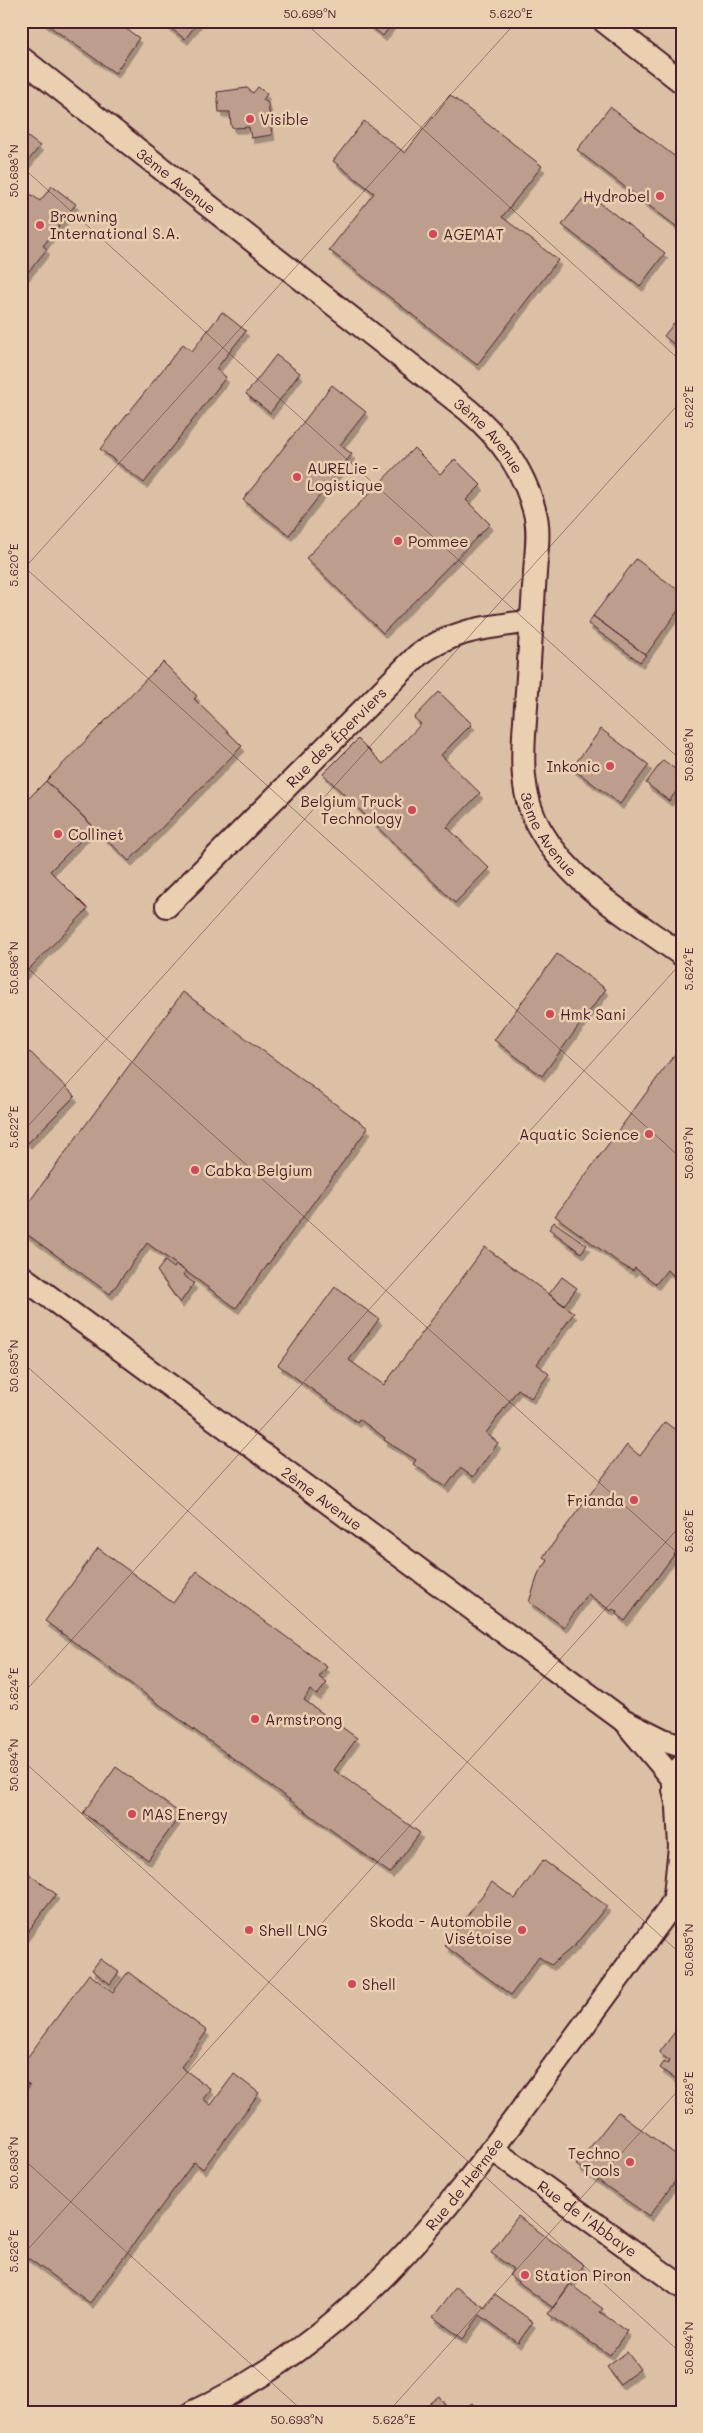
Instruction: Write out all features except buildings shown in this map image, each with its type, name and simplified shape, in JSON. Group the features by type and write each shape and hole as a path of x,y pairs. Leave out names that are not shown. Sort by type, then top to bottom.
{"street":[{"path":"604,21 682,82"},
{"name":"3ème Avenue","path":"21,58 468,410 501,442 525,484 536,514 532,621 522,758 524,784 540,830 554,851 575,876 682,955"},
{"name":"Rue des Éperviers","path":"168,906 418,655 435,643 455,634 532,621"},
{"name":"2ème Avenue","path":"21,1276 623,1720 678,1773"},
{"name":"2ème Avenue","path":"623,1720 663,1740 682,1746"},
{"name":"Rue de Hermée","path":"193,2412 260,2376 302,2349 341,2318 415,2245 492,2149 667,1912 678,1891 680,1808 675,1799 678,1773"},
{"name":"Rue de l'Abbaye","path":"492,2149 682,2287"}],"shaded area":[{"path":"21,21 682,21 682,2412 21,2412"}],"place":[{"name":"Visible","path":"250,119"},
{"name":"Hydrobel","path":"660,196"},
{"name":"Browning International S.A.","path":"40,225"},
{"name":"AGEMAT","path":"433,234"},
{"name":"AURELie - Logistique","path":"297,477"},
{"name":"Pommee","path":"398,541"},
{"name":"Inkonic","path":"610,766"},
{"name":"Belgium Truck Technology","path":"412,810"},
{"name":"Collinet","path":"58,834"},
{"name":"Hmk Sani","path":"550,1014"},
{"name":"Aquatic Science","path":"649,1134"},
{"name":"Cabka Belgium","path":"195,1170"},
{"name":"Frianda","path":"634,1500"},
{"name":"Armstrong","path":"255,1719"},
{"name":"MAS Energy","path":"132,1814"},
{"name":"Shell LNG","path":"249,1930"},
{"name":"Skoda - Automobile Visétoise","path":"522,1930"},
{"name":"Shell","path":"352,1984"},
{"name":"Techno Tools","path":"630,2162"},
{"name":"Station Piron","path":"525,2275"}]}
